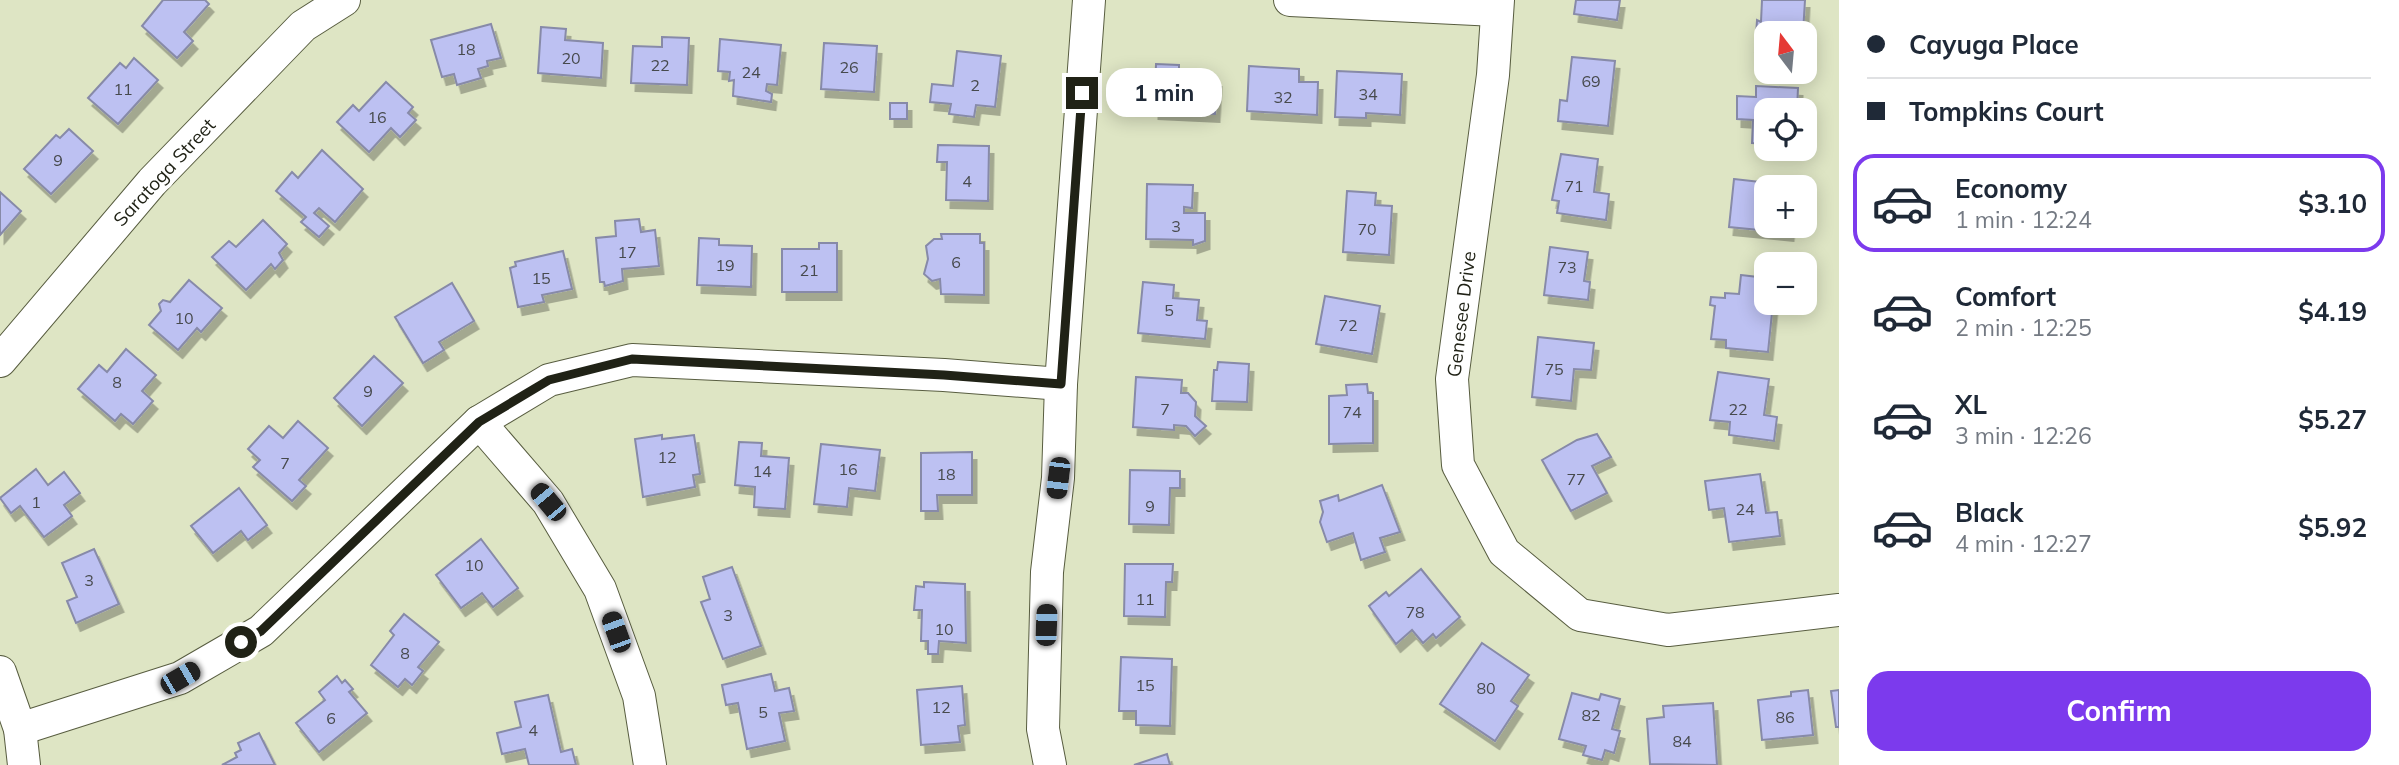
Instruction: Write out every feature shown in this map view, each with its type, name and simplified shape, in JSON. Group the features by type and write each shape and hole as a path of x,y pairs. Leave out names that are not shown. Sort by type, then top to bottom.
{"street":[{"name":"Saratoga Street","path":"0,360 152,182 303,26 344,0"},
{"path":"1050,765 1043,729 1047,572 1058,478 1061,384 1089,0"},
{"path":"1290,0 1497,5"},
{"name":"Genesee Drive","path":"1497,5 1493,75 1452,379 1458,466 1504,552 1580,615 1668,630 1839,610"},
{"path":"20,729 180,678 261,631 479,422 549,380 632,359 944,375 1061,384"},
{"path":"479,422 548,502 600,589 639,696 650,765"},
{"path":"0,672 20,729 24,765"}],"building":[{"path":"163,0 205,0 209,4 184,32 193,41 177,58 142,26"},
{"path":"1576,0 1620,0 1617,20 1574,14"},
{"path":"1762,0 1805,0 1804,21 1761,21"},
{"path":"491,24 501,58 487,61 488,66 478,69 481,78 457,85 454,74 442,77 431,40"},
{"path":"541,27 566,29 565,40 603,43 601,78 538,73"},
{"path":"662,37 689,38 687,85 631,83 633,46 662,47"},
{"path":"720,39 781,45 777,85 767,84 766,91 772,94 771,102 733,96 734,80 729,81 730,72 718,71"},
{"path":"824,43 877,46 874,92 821,89"},
{"path":"957,51 1001,56 995,107 976,105 974,117 949,114 951,104 930,102 932,84 953,86"},
{"path":"1572,57 1615,61 1608,126 1558,121 1560,100 1567,101"},
{"path":"134,58 158,80 118,124 88,98 120,63 126,68"},
{"path":"1156,64 1179,65 1179,77 1217,79 1215,114 1154,111"},
{"path":"1249,66 1299,69 1299,82 1318,82 1317,115 1247,111"},
{"path":"1337,71 1402,74 1400,115 1366,113 1366,118 1335,117"},
{"path":"386,82 413,107 408,113 416,120 400,137 391,128 369,152 337,122 353,105 359,111"},
{"path":"1756,86 1798,88 1798,98 1754,98 1754,143 1753,120 1737,119 1737,96 1756,97"},
{"path":"890,103 907,103 907,119 890,119"},
{"path":"69,129 93,151 51,194 24,169 56,135 60,138"},
{"path":"938,145 989,146 988,201 946,200 947,162 937,162"},
{"path":"322,150 363,189 335,222 319,208 314,213 329,226 319,237 301,222 306,217 276,191 292,172 298,178"},
{"path":"1561,154 1598,159 1594,192 1609,194 1606,220 1557,213 1559,201 1552,200"},
{"path":"1734,179 1754,181 1754,230 1729,227"},
{"path":"1147,184 1193,185 1192,208 1184,207 1184,213 1205,213 1205,241 1193,245 1193,240 1146,239"},
{"path":"1347,191 1376,193 1375,205 1392,206 1389,255 1343,252"},
{"path":"0,192 21,211 0,235"},
{"path":"639,219 641,232 655,230 659,266 622,269 623,281 605,286 604,282 600,282 596,238 616,236 615,221"},
{"path":"263,220 287,244 279,253 283,260 275,269 271,264 246,290 212,257 229,241 236,247"},
{"path":"941,234 980,234 980,243 984,243 984,295 941,294 940,279 932,281 924,274 928,259 926,246 934,239 942,239"},
{"path":"699,238 719,239 719,245 752,246 751,287 697,285"},
{"path":"819,243 837,243 837,292 782,292 782,249 819,249"},
{"path":"1550,247 1588,252 1584,281 1590,282 1588,300 1544,295"},
{"path":"563,251 572,289 542,295 544,302 518,307 510,268 516,266 515,262"},
{"path":"1741,275 1754,277 1754,315 1772,315 1768,352 1726,348 1726,340 1711,339 1715,306 1710,305 1711,297 1725,298 1725,293 1739,294"},
{"path":"189,280 222,308 201,332 197,328 178,350 149,325 161,311 159,304 163,300 170,302"},
{"path":"1143,282 1174,285 1173,298 1199,300 1197,320 1207,321 1205,339 1138,333"},
{"path":"452,283 474,321 439,342 444,350 423,363 395,317"},
{"path":"1325,296 1380,306 1372,354 1316,344"},
{"path":"1538,337 1594,343 1591,370 1574,369 1571,401 1532,397"},
{"path":"126,349 156,375 142,391 153,401 133,424 121,414 115,421 78,389 99,365 107,372"},
{"path":"374,356 403,383 362,426 334,398"},
{"path":"1218,362 1249,364 1247,402 1212,401 1214,370 1217,370"},
{"path":"1718,372 1769,379 1764,415 1777,417 1774,441 1729,435 1730,422 1710,420"},
{"path":"1136,377 1182,380 1181,393 1188,393 1196,402 1195,416 1206,426 1195,436 1186,426 1174,425 1174,430 1133,427"},
{"path":"1367,384 1368,393 1373,393 1373,443 1329,444 1329,396 1347,395 1346,385"},
{"path":"298,421 328,448 299,480 306,486 292,501 253,467 260,460 248,449 269,426 283,438"},
{"path":"1597,434 1611,457 1592,466 1607,493 1571,511 1542,460 1577,440"},
{"path":"662,435 662,439 694,435 700,474 693,475 695,487 643,497 635,439"},
{"path":"739,442 762,443 761,456 789,458 785,509 754,507 755,487 735,485"},
{"path":"821,444 880,450 875,491 849,488 847,507 814,504"},
{"path":"972,452 972,495 937,495 938,511 921,511 921,453"},
{"path":"36,469 48,485 64,472 80,493 64,505 72,516 44,537 20,506 11,513 0,498"},
{"path":"1130,470 1180,471 1180,488 1170,488 1169,525 1129,524"},
{"path":"1760,474 1766,513 1777,512 1780,536 1729,542 1724,508 1709,510 1705,481"},
{"path":"1382,485 1400,532 1380,538 1385,552 1361,560 1353,533 1327,542 1320,522 1323,512 1320,501 1338,495 1339,501"},
{"path":"239,488 267,525 248,540 241,531 213,553 191,526"},
{"path":"481,539 518,588 493,607 482,593 461,608 436,575"},
{"path":"94,549 119,604 76,623 67,601 77,597 62,563"},
{"path":"1125,564 1173,564 1172,582 1166,582 1165,617 1124,616"},
{"path":"732,567 761,646 723,659 701,602 710,599 703,577"},
{"path":"1421,569 1460,617 1436,638 1433,634 1423,643 1412,630 1396,644 1369,606 1386,592 1389,596"},
{"path":"924,582 965,584 966,643 939,641 938,654 928,654 928,641 921,641 922,610 914,610 916,586 924,587"},
{"path":"404,614 439,642 418,667 423,671 412,685 405,679 398,687 371,665 394,635 390,631"},
{"path":"1482,643 1529,675 1511,701 1518,706 1495,741 1440,704"},
{"path":"1121,657 1172,659 1170,726 1136,725 1136,711 1119,711"},
{"path":"771,674 775,691 789,688 794,711 779,713 785,741 747,749 738,703 726,705 722,685"},
{"path":"337,676 342,683 345,680 353,689 349,692 367,713 319,752 296,723 325,700 319,692"},
{"path":"962,686 965,725 958,726 960,742 921,745 917,690"},
{"path":"1808,690 1813,735 1762,740 1758,700 1791,696 1791,692"},
{"path":"1839,690 1839,727 1836,727 1831,691"},
{"path":"1572,693 1599,700 1601,694 1620,699 1612,729 1620,731 1614,753 1605,750 1602,760 1583,755 1586,746 1559,739"},
{"path":"548,695 561,752 572,749 576,765 529,765 525,749 502,754 497,733 521,727 515,702"},
{"path":"1713,703 1717,765 1650,764 1647,719 1664,717 1663,706"},
{"path":"259,733 275,765 222,765 237,757 235,753 241,750 238,743"},
{"path":"1167,754 1170,765 1134,765"}],"route":[{"path":"241,642 261,631 479,422 549,380 632,359 944,375 1061,384 1082,93"}]}
